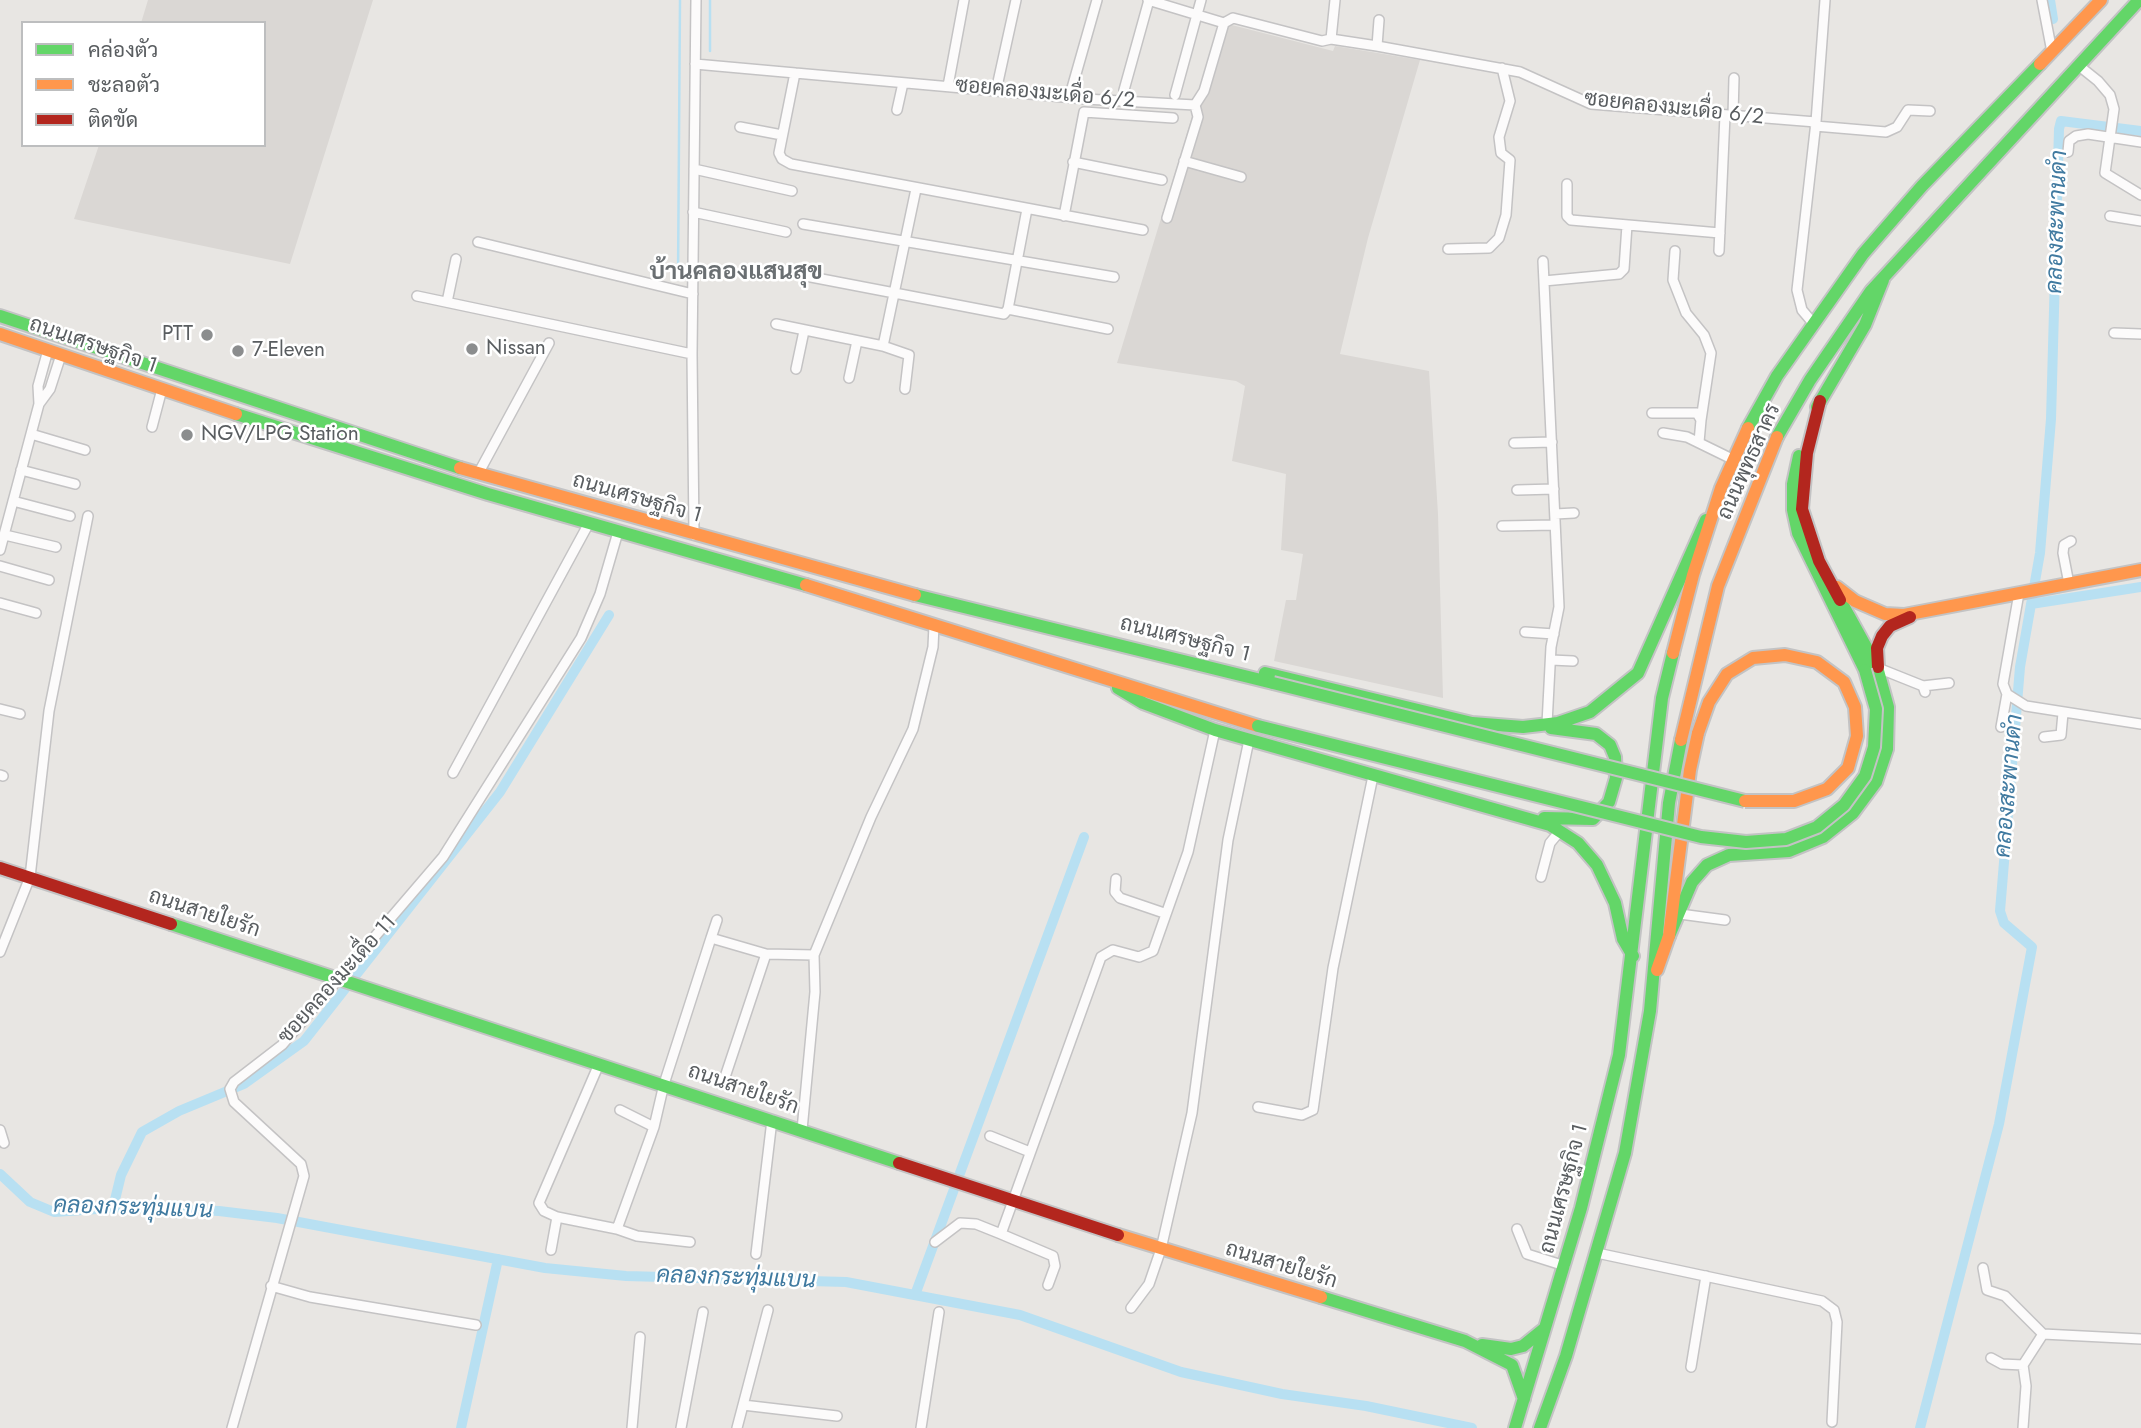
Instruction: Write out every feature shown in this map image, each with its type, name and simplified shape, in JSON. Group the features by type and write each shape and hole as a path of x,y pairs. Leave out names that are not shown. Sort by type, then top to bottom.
{"main road":[{"name":"ถนนพุทธสาคร","path":"1633,956 1662,698 1693,575 1721,488 1734,460 1777,376 1863,254 1923,186 2101,0"},
{"name":"ถนนพุทธสาคร","path":"1655,973 1669,803 1688,704 1718,586 1777,437 1856,311 1886,274 2139,0"},
{"path":"1874,671 1811,565 1793,510 1793,484 1802,445 1820,401 1865,325 1886,274"},
{"name":"ถนนเศรษฐกิจ 1","path":"0,316 478,474 694,535 958,607 1131,647 1273,683 1704,793 1760,803 1794,801 1827,789 1849,768 1857,736 1855,707 1844,682 1817,662 1785,655 1753,658 1727,674 1709,702 1698,733 1669,936"},
{"name":"ถนนเศรษฐกิจ 1","path":"0,334 162,390 488,494 788,579 1109,682 1258,726 1701,837 1746,842 1786,839 1817,827 1844,805 1865,776 1874,747 1874,671"},
{"path":"1541,1425 1566,1356 1625,1153 1655,973 1692,882 1717,858 1789,851 1823,837 1853,813 1876,782 1886,749 1888,707 1874,671 1809,534 1802,509 1807,453 1820,401"},
{"path":"488,494 492,478"},
{"path":"1523,727 1547,724 1590,712 1638,673 1690,551 1721,488"},
{"path":"1874,671 1877,648 1890,626 1923,612 1970,600 2141,570"},
{"path":"1828,576 1850,598 1885,614 1923,612"},
{"path":"1131,647 1171,651 1472,723 1576,729 1596,734 1610,745 1616,778 1609,802 1593,819 1562,820 1513,813"},
{"path":"1109,682 1143,703 1215,730 1543,821 1578,843 1597,865 1615,903 1623,939 1633,956"},
{"name":"ถนนสายใยรัก","path":"0,868 1161,1249 1474,1344 1511,1349 1523,1346 1547,1326"},
{"name":"ถนนเศรษฐกิจ 1","path":"1515,1428 1564,1266 1619,1055 1633,956"},
{"name":"ถนนสายใยรัก","path":"1474,1344 1513,1365 1524,1399"}],"street":[{"path":"694,535 692,354 696,0"},
{"path":"948,86 964,0"},
{"path":"996,91 1016,0"},
{"path":"1072,88 1097,0"},
{"path":"1124,90 1149,0"},
{"name":"ซอยคลองมะเดื่อ 6/2","path":"1149,0 1224,23 1233,18 1322,41 1331,39 1502,68 1530,76 1580,102 1886,132 1897,127 1908,110 1930,111"},
{"path":"1175,95 1201,0"},
{"path":"1331,39 1335,0"},
{"path":"1813,323 1802,310 1797,290 1816,124 1825,0"},
{"path":"2042,0 2052,52"},
{"path":"1377,46 1379,20"},
{"path":"1167,218 1198,117 1195,105 1204,91 1224,23"},
{"name":"ซอยคลองมะเดื่อ 6/2","path":"695,64 996,91 1195,105"},
{"path":"2078,65 2110,95 2114,109 2105,173 2141,195"},
{"path":"1448,249 1489,248 1499,237 1506,215 1510,160 1501,153 1499,137 1510,101 1502,68"},
{"path":"795,73 779,153 791,164 1143,230"},
{"path":"1719,251 1734,78"},
{"path":"897,110 904,83"},
{"path":"1064,216 1084,112 1173,118"},
{"path":"740,127 782,135"},
{"path":"2068,152 2069,141 2076,136 2112,136 2141,142"},
{"path":"1184,161 1241,177"},
{"path":"1073,162 1162,180"},
{"path":"694,169 792,191"},
{"path":"1567,184 1567,216 1571,220 1720,233"},
{"path":"883,346 916,189"},
{"path":"785,272 1004,314 1008,309 1027,209"},
{"path":"693,212 786,232"},
{"path":"2110,216 2141,221"},
{"path":"803,224 1114,277"},
{"path":"1544,281 1619,274 1624,269 1626,225"},
{"path":"478,242 693,294"},
{"path":"1675,251 1673,280 1686,313 1704,335 1711,353 1699,442"},
{"path":"447,302 456,259"},
{"path":"1543,261 1559,607 1551,660 1547,724"},
{"path":"417,296 692,354"},
{"path":"1008,309 1108,329"},
{"path":"776,324 883,346 909,355 905,389"},
{"path":"796,369 804,331"},
{"path":"2114,333 2141,334"},
{"path":"849,378 857,341"},
{"path":"478,474 549,343"},
{"path":"0,547 39,404 38,386 48,350"},
{"path":"39,404 50,389 61,355"},
{"path":"152,427 162,390"},
{"path":"1652,413 1698,413 1701,420"},
{"path":"1663,432 1699,442 1734,460"},
{"path":"31,434 85,450"},
{"path":"1514,443 1552,442"},
{"path":"21,470 75,484"},
{"path":"1517,490 1554,489"},
{"path":"13,501 70,516"},
{"path":"1555,514 1574,513"},
{"path":"0,952 30,877 49,710 88,516"},
{"path":"453,774 589,523"},
{"path":"1502,526 1555,525"},
{"name":"ซอยคลองมะเดื่อ 11","path":"232,1428 304,1176 301,1164 234,1102 230,1089 234,1082 282,1045 338,978 405,905 443,857 592,616 618,532"},
{"path":"5,535 57,547"},
{"path":"2069,584 2064,545 2071,541"},
{"path":"0,566 49,580"},
{"path":"2001,727 2007,694 2003,684 2020,593"},
{"path":"0,603 36,612"},
{"path":"802,1130 815,992 814,956 871,817 913,729 933,647 934,625"},
{"path":"1524,632 1554,634"},
{"path":"1551,660 1573,661"},
{"path":"1874,671 1924,689 1949,683"},
{"path":"2007,694 2026,706 2141,724"},
{"path":"0,709 20,715"},
{"path":"2045,737 2061,735 2063,713"},
{"path":"1001,1234 1101,957 1113,950 1139,957 1149,955 1188,852 1215,730"},
{"path":"1131,1308 1149,1284 1161,1249 1192,1113 1228,840 1249,740"},
{"path":"1258,1107 1302,1115 1312,1110 1333,968 1373,776"},
{"path":"1541,877 1550,843 1560,831"},
{"path":"1116,879 1115,892 1119,898 1164,913"},
{"path":"1680,914 1725,920"},
{"path":"617,1229 654,1127 664,1084 717,920"},
{"path":"711,938 766,954 814,956"},
{"path":"726,1077 766,954"},
{"path":"599,1064 540,1197 540,1208 557,1217 617,1229 637,1236 690,1242"},
{"path":"620,1110 654,1127"},
{"path":"756,1254 772,1121"},
{"path":"0,1130 4,1143"},
{"path":"990,1136 1030,1152"},
{"path":"551,1250 557,1217"},
{"path":"935,1242 960,1223 976,1224 1053,1255 1055,1266 1048,1285"},
{"path":"1517,1229 1527,1254 1564,1266"},
{"path":"1597,1253 1822,1301 1834,1310 1837,1322 1832,1422"},
{"path":"1983,1268 1987,1290 2005,1296 2043,1334 2141,1339"},
{"path":"1691,1367 1706,1276"},
{"path":"271,1286 310,1297 476,1325"},
{"path":"737,1428 768,1310"},
{"path":"681,1428 703,1312"},
{"path":"921,1428 939,1312"},
{"path":"2023,1428 2026,1386 2023,1365 2043,1334"},
{"path":"632,1428 640,1337"},
{"path":"1991,1358 2002,1364 2023,1365"},
{"path":"743,1405 837,1416"}],"shaded area":[{"path":"148,0 373,0 290,264 74,219 98,147 266,147 266,21 142,21"},
{"path":"1228,24 1333,51 1335,46 1420,60 1368,238 1340,354 1429,371 1438,514 1443,698 1274,661 1286,600 1296,600 1303,554 1281,550 1286,474 1232,461 1245,386 1236,381 1117,363 1193,113"}],"waterway":[{"path":"678,279 680,0"},
{"path":"710,0 710,51"},
{"name":"คลองสะพานดำ","path":"2050,0 2053,19"},
{"name":"คลองสะพานดำ","path":"1920,1428 1999,1124 2032,947 2004,923 2000,911 2020,667 2040,553 2051,419 2059,129 2061,121 2141,131"},
{"path":"2031,604 2141,587"},
{"path":"113,1208 121,1175 142,1132 179,1111 244,1084 304,1041 500,792 609,615"},
{"path":"915,1295 1084,837"},
{"name":"คลองกระทุ่มแบน","path":"0,1174 30,1202 54,1212 125,1207 219,1211 277,1218 545,1268 626,1276 846,1282 1020,1315 1181,1372 1282,1394 1366,1406 1472,1428"},
{"path":"461,1428 498,1259"}],"traffic: fast":[{"path":"1777,437 1810,380 1871,291 2139,0"},
{"path":"1748,428 1777,376 1863,254 1922,186 2040,64"},
{"path":"1817,407 1865,325 1883,280"},
{"path":"0,316 460,468"},
{"path":"236,414 488,494 806,585"},
{"path":"1799,456 1793,484 1793,510 1798,533 1865,670"},
{"path":"1265,673 1472,723 1523,727 1558,723 1590,712 1638,673 1706,520"},
{"path":"915,595 1273,683"},
{"path":"1669,936 1692,882 1707,865 1729,855 1789,851 1823,837 1853,813 1876,782 1887,749 1888,707 1877,667 1840,600"},
{"path":"1515,1428 1581,1208 1619,1055 1662,698 1673,653"},
{"path":"1258,726 1701,837 1746,842 1786,839 1817,827 1844,805 1865,776 1874,747 1876,709 1865,670"},
{"path":"1273,683 1745,801"},
{"path":"1118,688 1143,703 1215,730 1550,825 1578,843 1597,865 1615,903 1623,939 1633,956"},
{"path":"1544,818 1593,819 1609,802 1616,778 1615,757 1610,745 1596,734 1551,728"},
{"path":"1540,1428 1566,1356 1625,1153 1650,1011 1669,803 1681,740"},
{"path":"171,924 899,1163"},
{"path":"1321,1297 1465,1341 1512,1365 1524,1399"},
{"path":"1482,1345 1511,1349 1523,1346 1544,1329"}],"traffic: slow":[{"path":"2040,64 2101,0"},
{"path":"0,334 236,414"},
{"path":"1673,653 1693,575 1721,488 1748,428"},
{"path":"1681,740 1718,586 1777,437"},
{"path":"460,468 915,595"},
{"path":"1837,587 1855,601 1885,614 1904,615 2141,570"},
{"path":"806,585 1258,726"},
{"path":"1698,733 1709,702 1727,674 1753,658 1785,655 1817,662 1844,682 1855,707 1857,736 1848,768 1827,789 1794,801 1745,801"},
{"path":"1657,970 1669,936 1690,770 1698,733"},
{"path":"1118,1235 1321,1297"}],"traffic: jam":[{"path":"1820,401 1807,453 1802,509 1819,561 1840,600"},
{"path":"1878,667 1877,648 1882,636 1890,626 1910,617"},
{"path":"0,868 171,924"},
{"path":"899,1163 1118,1235"}],"place":[{"name":"PTT","path":"207,335"},
{"name":"Nissan","path":"472,349"},
{"name":"7-Eleven","path":"238,351"},
{"name":"NGV/LPG Station","path":"187,435"}],"district":[{"name":"บ้านคลองแสนสุข","path":"736,273"}]}
